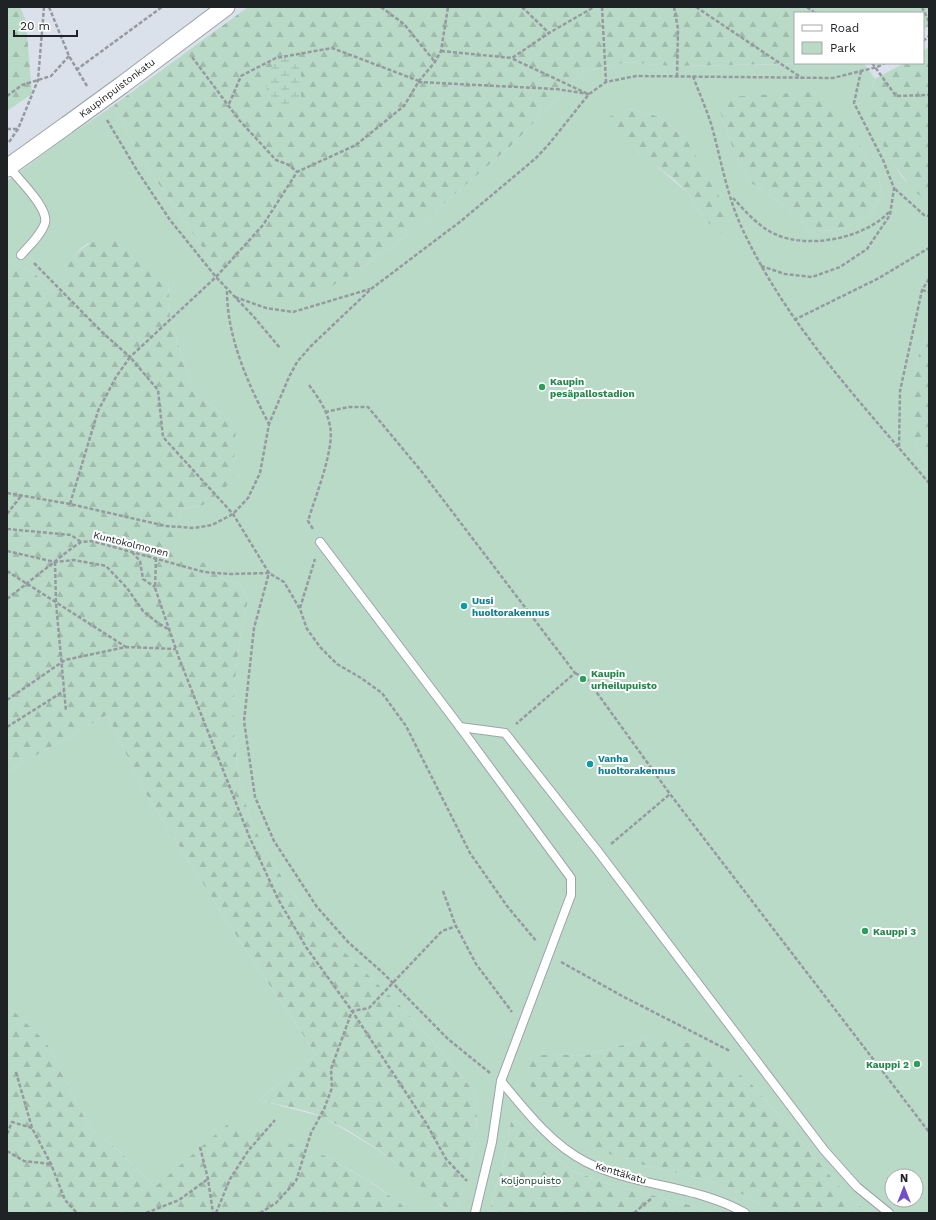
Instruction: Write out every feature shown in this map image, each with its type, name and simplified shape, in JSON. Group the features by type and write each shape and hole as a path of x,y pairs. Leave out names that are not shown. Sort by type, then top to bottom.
{"street":[{"name":"Kaupinpuistonkatu","path":"8,168 226,7"}],"lane":[{"path":"8,168 43,210 45,222 41,231 21,256"},
{"path":"320,542 460,726 571,878 571,895 501,1081 492,1142 475,1213"},
{"path":"460,726 505,733 600,854 824,1150 857,1187 889,1213"},
{"name":"Kenttäkatu","path":"501,1081 532,1118 568,1150 585,1162 605,1170 696,1193 745,1213"}],"path":[{"path":"7,145 18,129 38,80 44,7"},
{"path":"49,7 69,56 88,89"},
{"path":"76,70 162,7"},
{"path":"381,7 404,24 435,62"},
{"path":"70,504 98,411 116,377 130,357 216,277 263,225 297,172 356,145 404,106 418,82 435,62 441,51 448,7"},
{"path":"522,7 549,33"},
{"path":"512,58 549,33 594,7"},
{"path":"602,7 606,82"},
{"path":"674,7 678,29 677,78"},
{"path":"696,7 802,78"},
{"path":"922,7 929,22"},
{"path":"182,39 195,64 229,104 240,121 276,160 289,165 297,172"},
{"path":"229,104 241,76 276,58 332,48 418,82 556,89 589,94"},
{"path":"441,51 512,58 589,94"},
{"path":"7,96 22,85 50,76 69,56"},
{"path":"873,64 877,67 896,96 929,95"},
{"path":"7,493 70,504 166,526 194,528 212,525 233,514 248,498 260,473 269,424 297,362 328,329 371,289 461,221 536,158 589,94 606,82 636,76 677,78 693,76 833,78 877,67 882,64"},
{"path":"861,71 854,103 883,160 894,188 924,214 929,216"},
{"path":"693,76 711,125 731,196 741,224 760,265 794,320 843,383 929,483"},
{"path":"104,114 138,172 170,220 232,296 254,317 280,348"},
{"path":"7,129 18,129"},
{"path":"760,265 785,274 812,277 840,267 867,249 890,215 894,188"},
{"path":"731,196 751,217 777,235 799,240 827,240 853,235 869,229 882,220 890,211"},
{"path":"794,320 879,278 929,248"},
{"path":"21,256 41,269 103,333 130,357 158,390 163,437 233,514 270,573 284,582 300,609 307,629 320,647 337,664 361,678 382,693 406,726 470,853 506,906 548,955 624,997 736,1055"},
{"path":"899,448 900,391 922,290 929,279"},
{"path":"232,296 266,308 293,312 371,289"},
{"path":"227,290 227,309 234,337 255,397 269,424"},
{"path":"922,290 929,292"},
{"path":"300,609 320,542 308,521 331,445 330,426 326,412 322,403 309,385"},
{"path":"326,412 349,407 368,407 422,472 575,672 587,679 670,794 929,1132"},
{"path":"7,514 21,496"},
{"path":"7,529 71,535 81,542"},
{"name":"Kuntokolmonen","path":"7,599 81,542 92,541 204,572 229,574 270,573"},
{"path":"7,551 55,562 74,560 106,566 127,588 144,611 158,623 169,629"},
{"path":"131,551 140,561 143,579 155,588"},
{"path":"156,558 155,588 169,629 249,836 278,898 306,947 352,1011 426,1123 446,1160 480,1194"},
{"path":"55,562 56,603 66,711"},
{"path":"7,571 126,647"},
{"path":"270,573 254,628 244,720 256,797 274,841 317,907 348,942 392,983 448,1039 501,1081"},
{"path":"7,700 62,662 126,647 176,648"},
{"path":"505,733 575,672"},
{"path":"7,727 64,690"},
{"path":"600,854 670,794"},
{"path":"443,892 456,926 476,964 510,1007 520,1029"},
{"path":"352,1011 369,1008 442,931 456,926"},
{"path":"260,1213 276,1203 296,1181 311,1133 324,1109 332,1088 331,1069 352,1011"},
{"path":"16,1072 32,1128 51,1164 65,1200 77,1213"},
{"path":"7,1120 32,1128"},
{"path":"216,1213 230,1179 248,1151 275,1120"},
{"path":"7,1134 12,1122"},
{"path":"200,1148 208,1179 213,1213"},
{"path":"7,1151 24,1160 51,1164"},
{"path":"146,1213 179,1200 208,1179"}],"green space":[{"path":"7,7 20,7 26,21 32,94 7,111"},
{"path":"248,7 929,7 929,26 924,29 924,12 794,12 794,64 671,66 627,62 582,72 513,144 406,236 359,270 301,304 235,284 213,263 139,155 114,105"},
{"path":"929,47 929,202 915,192 888,157 867,107 875,79 902,64 924,64 924,50"},
{"path":"292,53 301,64 301,99 292,109 281,107 273,103 268,97 267,84 276,58"},
{"name":"Kaupin urheilupuisto","path":"627,62 671,66 865,64 875,79 872,91 873,103 878,126 887,151 900,173 908,183 929,202 929,329 917,360 914,377 914,443 929,466 929,1213 869,1213 845,1193 748,1080 651,1037 583,1056 554,1054 584,1143 640,1164 706,1180 747,1196 773,1213 713,1213 690,1205 608,1184 573,1171 549,1152 516,1120 511,1122 505,1156 489,1213 455,1213 473,1154 477,1123 474,1093 456,1069 411,1017 337,945 305,910 267,853 255,829 245,803 235,746 235,685 242,627 248,600 240,584 225,581 206,563 172,556 182,509 203,505 236,425 193,391 170,318 168,279 88,243 81,248 61,271 70,282 50,291 35,274 7,260 7,181 64,139 114,105 139,155 213,263 359,270 406,236 513,144 582,72","holes":["719,108 858,139 865,157 876,171 883,194 868,218 838,230 810,231 789,209 750,182 732,146","629,109 660,117 685,138 704,219 688,193 654,164"]},
{"path":"808,92 838,106 858,139 865,157 876,171 883,194 868,218 838,230 810,231 789,209 750,182 732,146 719,108 726,97"},
{"path":"629,109 660,117 685,138 718,193 731,241 704,219 688,193 676,181 654,164 640,158 628,149 606,118"},
{"path":"100,239 116,239 168,279 170,318 193,391 236,425 233,479 223,490 203,505 182,509 173,555 206,563 225,581 240,584 248,600 242,627 235,685 235,746 245,803 255,829 267,853 289,888 314,920 337,945 411,1017 456,1069 474,1093 477,1123 473,1154 455,1213 440,1204 407,1172 391,1159 344,1128 309,1112 259,1100 316,1054 234,932 146,794 107,715 7,772 7,260 35,274 50,291 70,282 60,271 83,248"},
{"path":"929,329 929,466 914,443 914,377 917,360"},
{"path":"107,715 146,794 234,932 316,1054 259,1100 323,1117 375,1148 399,1165 417,1180 441,1206 455,1213 408,1213 400,1204 380,1188 325,1156 155,1187 120,1152 89,1127 46,1042 7,1005 7,772"},
{"path":"7,1005 46,1042 89,1127 120,1152 155,1187 230,1122 325,1156 367,1180 400,1203 408,1213 7,1213"},
{"path":"651,1037 689,1043 748,1080 845,1193 869,1213 773,1213 747,1196 706,1180 640,1164 612,1155 584,1143 561,1125 539,1101 528,1081 527,1066 534,1056 554,1054 583,1056"},
{"name":"Koljonpuisto","path":"516,1120 549,1152 573,1171 608,1184 690,1205 713,1213 489,1213 505,1156 511,1122"}],"place":[{"name":"Kaupin pesäpallostadion","path":"542,387"},
{"name":"Uusi huoltorakennus","path":"464,606"},
{"name":"Kaupin urheilupuisto","path":"583,679"},
{"name":"Vanha huoltorakennus","path":"590,764"},
{"name":"Kauppi 3","path":"865,931"},
{"name":"Kauppi 2","path":"917,1064"}]}
